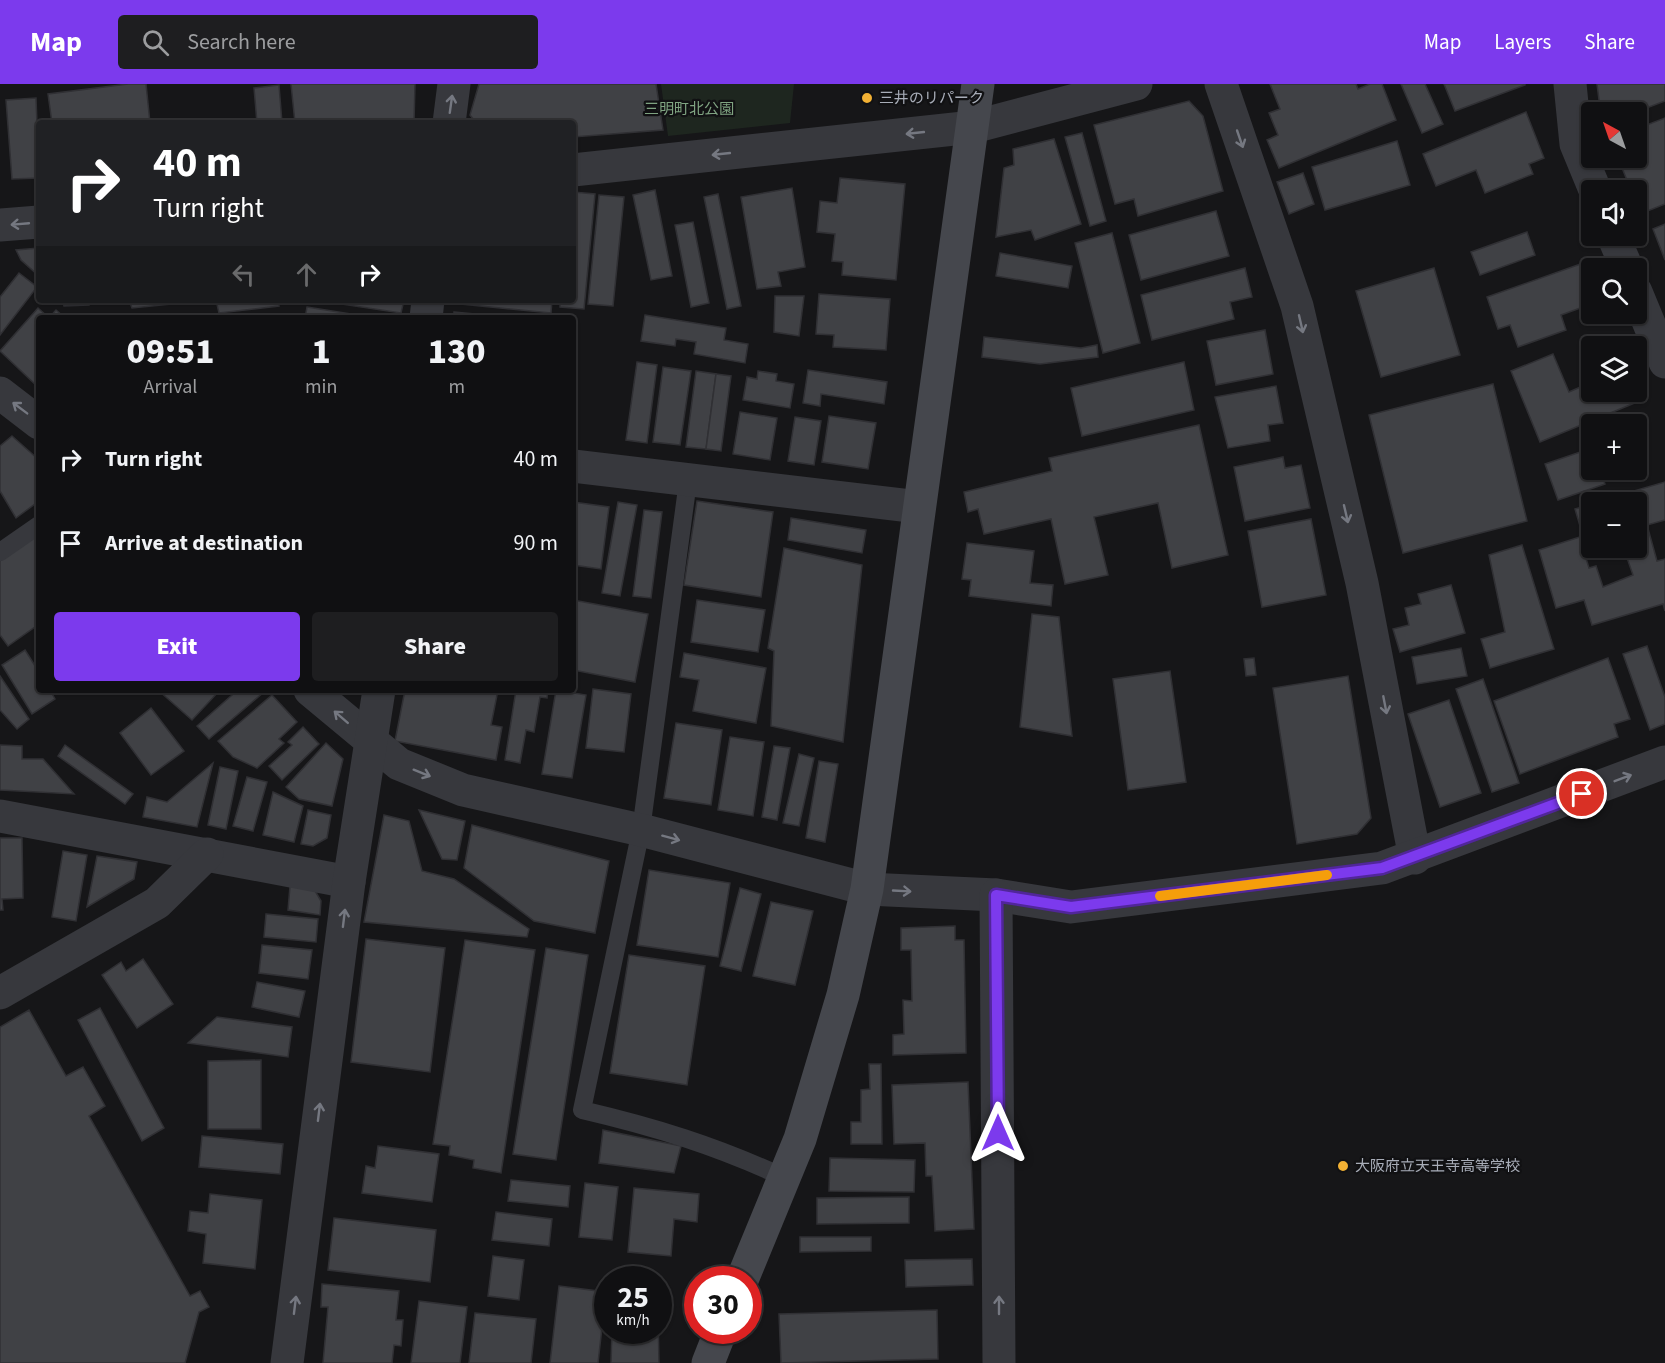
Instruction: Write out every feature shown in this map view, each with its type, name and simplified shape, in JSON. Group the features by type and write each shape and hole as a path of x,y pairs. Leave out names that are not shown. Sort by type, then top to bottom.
{"street":[{"path":"449,120 454,84"},
{"path":"748,1266 800,1139 843,995 867,889 978,84"},
{"path":"576,170 973,127 1136,84"},
{"path":"1221,84 1297,306 1362,583 1415,858"},
{"path":"1570,84 1576,144 1591,180"},
{"path":"0,225 36,222"},
{"path":"1647,319 1665,362"},
{"path":"0,393 36,421"},
{"path":"576,466 919,507"},
{"path":"313,693 372,744 399,764 463,790 640,830 867,889 996,895 1071,907 1382,868 1415,858 1665,762"},
{"path":"287,1363 349,882 380,693"},
{"path":"0,816 349,882"},
{"path":"0,993 158,903 207,854"},
{"path":"996,895 999,1363"},
{"path":"708,1363 715,1344"}],"lane":[{"path":"688,481 640,830 582,1110 656,1128 725,1150 783,1177"},
{"path":"0,552 36,527"}],"green space":[{"name":"三明町北公園","path":"661,84 794,84 790,123 668,136"}],"building":[{"path":"128,84 146,84 150,120 52,120 48,94"},
{"path":"291,84 415,84 414,120 295,120"},
{"path":"479,84 656,84 663,130 576,137 576,120 474,120 470,115"},
{"path":"1270,84 1356,84 1358,89 1370,84 1382,84 1396,120 1279,168 1267,140 1278,135 1269,113 1280,109"},
{"path":"1401,84 1425,84 1443,124 1422,133"},
{"path":"1444,84 1525,84 1525,85 1455,111"},
{"path":"1597,84 1665,84 1665,101 1647,108 1647,102 1599,102"},
{"path":"279,85 282,120 257,120 254,88"},
{"path":"36,98 36,178 12,179 6,100"},
{"path":"1189,101 1203,116 1223,191 1138,216 1134,199 1115,204 1094,125"},
{"path":"1526,112 1544,158 1529,164 1533,174 1485,193 1476,170 1436,186 1423,154"},
{"path":"1665,118 1665,204 1647,211 1647,180 1627,180 1622,168 1647,168 1647,125"},
{"path":"1082,133 1106,221 1090,226 1065,137"},
{"path":"1054,139 1081,224 1035,240 1031,230 996,237 1004,168 1014,165 1013,149"},
{"path":"1397,141 1410,185 1325,210 1312,167"},
{"path":"1303,173 1314,204 1289,214 1277,182"},
{"path":"840,178 905,184 896,280 842,275 843,262 832,261 835,234 817,232 820,201 837,203"},
{"path":"792,188 805,267 778,272 781,286 757,289 741,197"},
{"path":"655,190 672,276 651,280 633,195"},
{"path":"576,192 595,194 584,309 560,307 560,303 576,303"},
{"path":"718,194 741,306 727,309 704,197"},
{"path":"599,195 624,197 613,306 588,304"},
{"path":"1216,211 1229,256 1141,280 1129,235"},
{"path":"693,222 709,303 691,307 675,225"},
{"path":"1665,224 1665,260 1653,229"},
{"path":"1527,232 1535,255 1480,275 1471,252"},
{"path":"1112,233 1140,343 1103,353 1075,243"},
{"path":"36,248 36,273 21,260 16,250"},
{"path":"1000,253 1072,266 1068,288 996,276"},
{"path":"1581,264 1581,308 1561,315 1566,330 1518,347 1510,325 1498,329 1487,297"},
{"path":"1245,268 1252,297 1230,302 1234,319 1152,340 1141,295"},
{"path":"1434,268 1460,355 1381,377 1356,291"},
{"path":"19,273 36,286 0,335 0,297"},
{"path":"819,294 890,299 886,350 833,347 834,335 816,334"},
{"path":"775,296 804,296 799,336 774,332"},
{"path":"63,303 90,303 89,305 64,306"},
{"path":"130,303 182,303 132,308"},
{"path":"217,303 278,303 279,306 219,313"},
{"path":"335,303 403,303 401,313"},
{"path":"461,303 552,303 551,313"},
{"path":"307,307 357,315 306,315"},
{"path":"38,308 46,315 36,315 36,385 0,351"},
{"path":"56,310 62,315 52,315"},
{"path":"454,312 486,315 454,315"},
{"path":"645,315 726,328 724,340 748,344 745,363 694,354 696,342 676,339 675,346 641,341"},
{"path":"1265,330 1273,374 1216,385 1207,341"},
{"path":"984,337 1081,348 1097,345 1098,357 1040,364 982,357"},
{"path":"1553,354 1569,392 1581,387 1581,402 1637,402 1608,414 1581,414 1581,425 1540,442 1511,371"},
{"path":"637,362 657,365 647,443 626,440"},
{"path":"1184,362 1194,410 1082,436 1071,388"},
{"path":"663,367 691,371 680,445 653,442"},
{"path":"808,370 887,382 884,404 821,394 820,406 803,403"},
{"path":"696,371 716,374 706,449 686,447"},
{"path":"758,371 777,374 776,381 794,384 790,408 743,400 747,377 757,379"},
{"path":"716,374 731,376 721,451 706,449"},
{"path":"1493,384 1527,521 1403,553 1369,415"},
{"path":"1276,386 1283,423 1268,425 1270,441 1228,448 1215,397"},
{"path":"740,412 777,418 770,460 733,454"},
{"path":"829,416 876,423 868,469 822,462"},
{"path":"795,417 821,421 814,465 788,461"},
{"path":"1199,425 1228,555 1172,568 1158,503 1094,517 1108,575 1065,584 1051,519 984,534 978,509 968,512 964,492 1052,471 1049,458"},
{"path":"12,436 36,457 36,503 16,518 0,491 0,446"},
{"path":"1581,452 1581,480 1604,480 1605,484 1558,500 1545,464"},
{"path":"1283,457 1285,468 1301,465 1310,508 1245,521 1234,467"},
{"path":"1665,482 1665,520 1647,525 1647,492 1630,492"},
{"path":"697,501 773,512 761,597 684,585"},
{"path":"576,502 609,507 601,569 576,565"},
{"path":"618,502 637,505 620,596 602,593"},
{"path":"1581,507 1581,529 1575,509"},
{"path":"644,510 662,512 651,598 633,596"},
{"path":"791,518 866,530 862,553 788,540"},
{"path":"1311,519 1326,595 1262,607 1248,531"},
{"path":"1647,525 1657,561 1665,559 1665,611 1663,604 1592,625 1584,600 1556,608 1539,550 1581,537 1581,558 1586,558 1589,568 1596,566 1603,587 1633,575 1627,558 1647,558"},
{"path":"36,535 36,626 8,646 0,635 0,561"},
{"path":"967,543 1034,551 1030,583 1053,585 1051,606 969,596 971,580 962,579"},
{"path":"1522,545 1554,649 1490,668 1481,639 1505,632 1489,555"},
{"path":"784,548 862,565 843,742 771,726 774,651 768,648"},
{"path":"1451,585 1465,633 1400,652 1393,629 1409,625 1405,608 1421,604 1418,594"},
{"path":"697,600 765,610 758,652 691,642"},
{"path":"576,601 648,614 635,682 576,671"},
{"path":"1032,614 1059,617 1072,736 1020,727"},
{"path":"1647,646 1665,697 1665,724 1650,730 1623,654"},
{"path":"1461,648 1467,676 1417,684 1412,657"},
{"path":"25,650 36,667 36,693 52,693 55,699 32,714 2,665"},
{"path":"684,653 766,668 756,723 693,711 699,680 680,677"},
{"path":"1254,658 1256,675 1246,676 1244,659"},
{"path":"1608,658 1630,719 1614,724 1618,737 1520,774 1494,701"},
{"path":"1170,671 1186,782 1128,790 1113,679"},
{"path":"0,676 29,719 17,729 0,710"},
{"path":"1348,676 1371,818 1357,834 1297,844 1273,688"},
{"path":"1483,679 1519,783 1492,792 1456,689"},
{"path":"593,689 631,694 624,752 586,748"},
{"path":"161,693 217,693 192,720"},
{"path":"231,693 263,693 209,739 197,726 232,695"},
{"path":"404,693 497,693 491,725 502,727 496,760 395,741"},
{"path":"516,693 548,693 547,698 540,697 534,732 526,730 520,763 505,760"},
{"path":"556,693 586,695 572,778 542,774"},
{"path":"272,695 297,722 279,739 284,743 257,768 233,757 218,741"},
{"path":"1449,700 1481,793 1440,807 1408,714"},
{"path":"151,708 184,751 151,775 120,733"},
{"path":"676,723 722,730 711,805 664,798"},
{"path":"303,727 319,744 282,780 269,766 292,745 288,742"},
{"path":"730,737 764,742 753,816 718,810"},
{"path":"326,743 343,759 332,806 299,799 286,787"},
{"path":"0,745 22,746 22,759 43,759 74,794 0,790"},
{"path":"65,745 133,794 125,804 58,756"},
{"path":"774,746 790,748 777,820 762,817"},
{"path":"799,754 814,758 799,826 783,823"},
{"path":"819,761 838,764 825,842 806,838"},
{"path":"213,763 197,827 143,817 147,797 167,802"},
{"path":"220,767 238,771 226,829 208,825"},
{"path":"247,777 267,782 253,831 233,826"},
{"path":"273,792 303,806 294,842 263,835"},
{"path":"308,810 331,815 327,838 313,846 301,844"},
{"path":"419,810 465,821 457,860 442,859"},
{"path":"384,815 409,821 422,871 454,879 529,929 527,937 364,922"},
{"path":"472,825 609,861 595,933 534,921 464,868"},
{"path":"0,838 22,838 23,898 2,899 3,910 0,910"},
{"path":"63,851 87,855 76,921 52,917"},
{"path":"97,856 137,862 134,879 87,907"},
{"path":"649,870 730,883 718,957 637,945"},
{"path":"290,886 314,889 321,901 320,915 288,910"},
{"path":"740,888 761,894 741,971 720,966"},
{"path":"771,902 813,911 795,985 753,976"},
{"path":"266,914 318,919 316,942 264,937"},
{"path":"955,926 955,940 964,940 966,1053 893,1055 893,1035 904,1034 903,1000 912,1001 911,950 901,950 901,928"},
{"path":"366,939 445,948 430,1072 351,1062"},
{"path":"465,940 535,950 501,1173 473,1168 474,1160 449,1155 450,1146 433,1144"},
{"path":"262,945 312,950 308,979 259,973"},
{"path":"546,948 588,955 556,1160 513,1154"},
{"path":"629,955 705,966 687,1085 610,1073"},
{"path":"143,959 173,1004 137,1028 102,975 121,962 126,971"},
{"path":"257,982 305,991 299,1017 252,1007"},
{"path":"100,1008 164,1128 142,1141 78,1020"},
{"path":"29,1010 66,1076 83,1067 105,1106 89,1116 190,1296 200,1291 209,1307 199,1312 185,1363 0,1363 0,1027"},
{"path":"217,1017 292,1027 288,1057 188,1043"},
{"path":"261,1060 261,1129 208,1129 208,1061"},
{"path":"869,1064 881,1064 882,1144 851,1144 851,1122 861,1122 861,1090 870,1089"},
{"path":"968,1082 974,1229 935,1231 932,1176 926,1176 925,1143 894,1144 892,1085"},
{"path":"603,1130 681,1146 674,1173 599,1163"},
{"path":"202,1136 283,1144 280,1174 199,1167"},
{"path":"378,1146 439,1154 432,1202 362,1193 366,1166 375,1168"},
{"path":"830,1158 915,1160 914,1192 829,1191"},
{"path":"511,1180 570,1186 568,1207 508,1201"},
{"path":"585,1183 618,1187 612,1240 579,1237"},
{"path":"634,1188 699,1194 697,1222 674,1219 671,1256 628,1252"},
{"path":"210,1194 262,1200 255,1269 203,1263 206,1234 188,1231 190,1211 208,1213"},
{"path":"909,1197 909,1223 817,1224 817,1198"},
{"path":"496,1212 552,1219 549,1246 492,1240"},
{"path":"334,1218 436,1230 430,1282 328,1270"},
{"path":"800,1237 871,1237 871,1251 800,1252"},
{"path":"493,1256 524,1260 519,1300 488,1296"},
{"path":"972,1259 973,1285 906,1287 905,1260"},
{"path":"322,1284 399,1291 396,1320 403,1320 401,1346 394,1345 392,1363 323,1363 328,1307 321,1307"},
{"path":"559,1286 594,1290 594,1344 600,1344 598,1363 550,1363"},
{"path":"419,1301 467,1307 460,1363 411,1363"},
{"path":"937,1310 938,1359 781,1363 779,1314"},
{"path":"475,1313 536,1319 531,1363 469,1363"},
{"path":"612,1344 659,1344 659,1363 611,1363"}],"slow traffic":[{"path":"1160,896 1327,875"}],"place":[{"name":"三井のリパーク","path":"867,98"},
{"name":"大阪府立天王寺高等学校","path":"1343,1166"}],"route":[{"path":"998,1133 996,895 1071,907 1382,868 1415,858 1582,794"}]}
